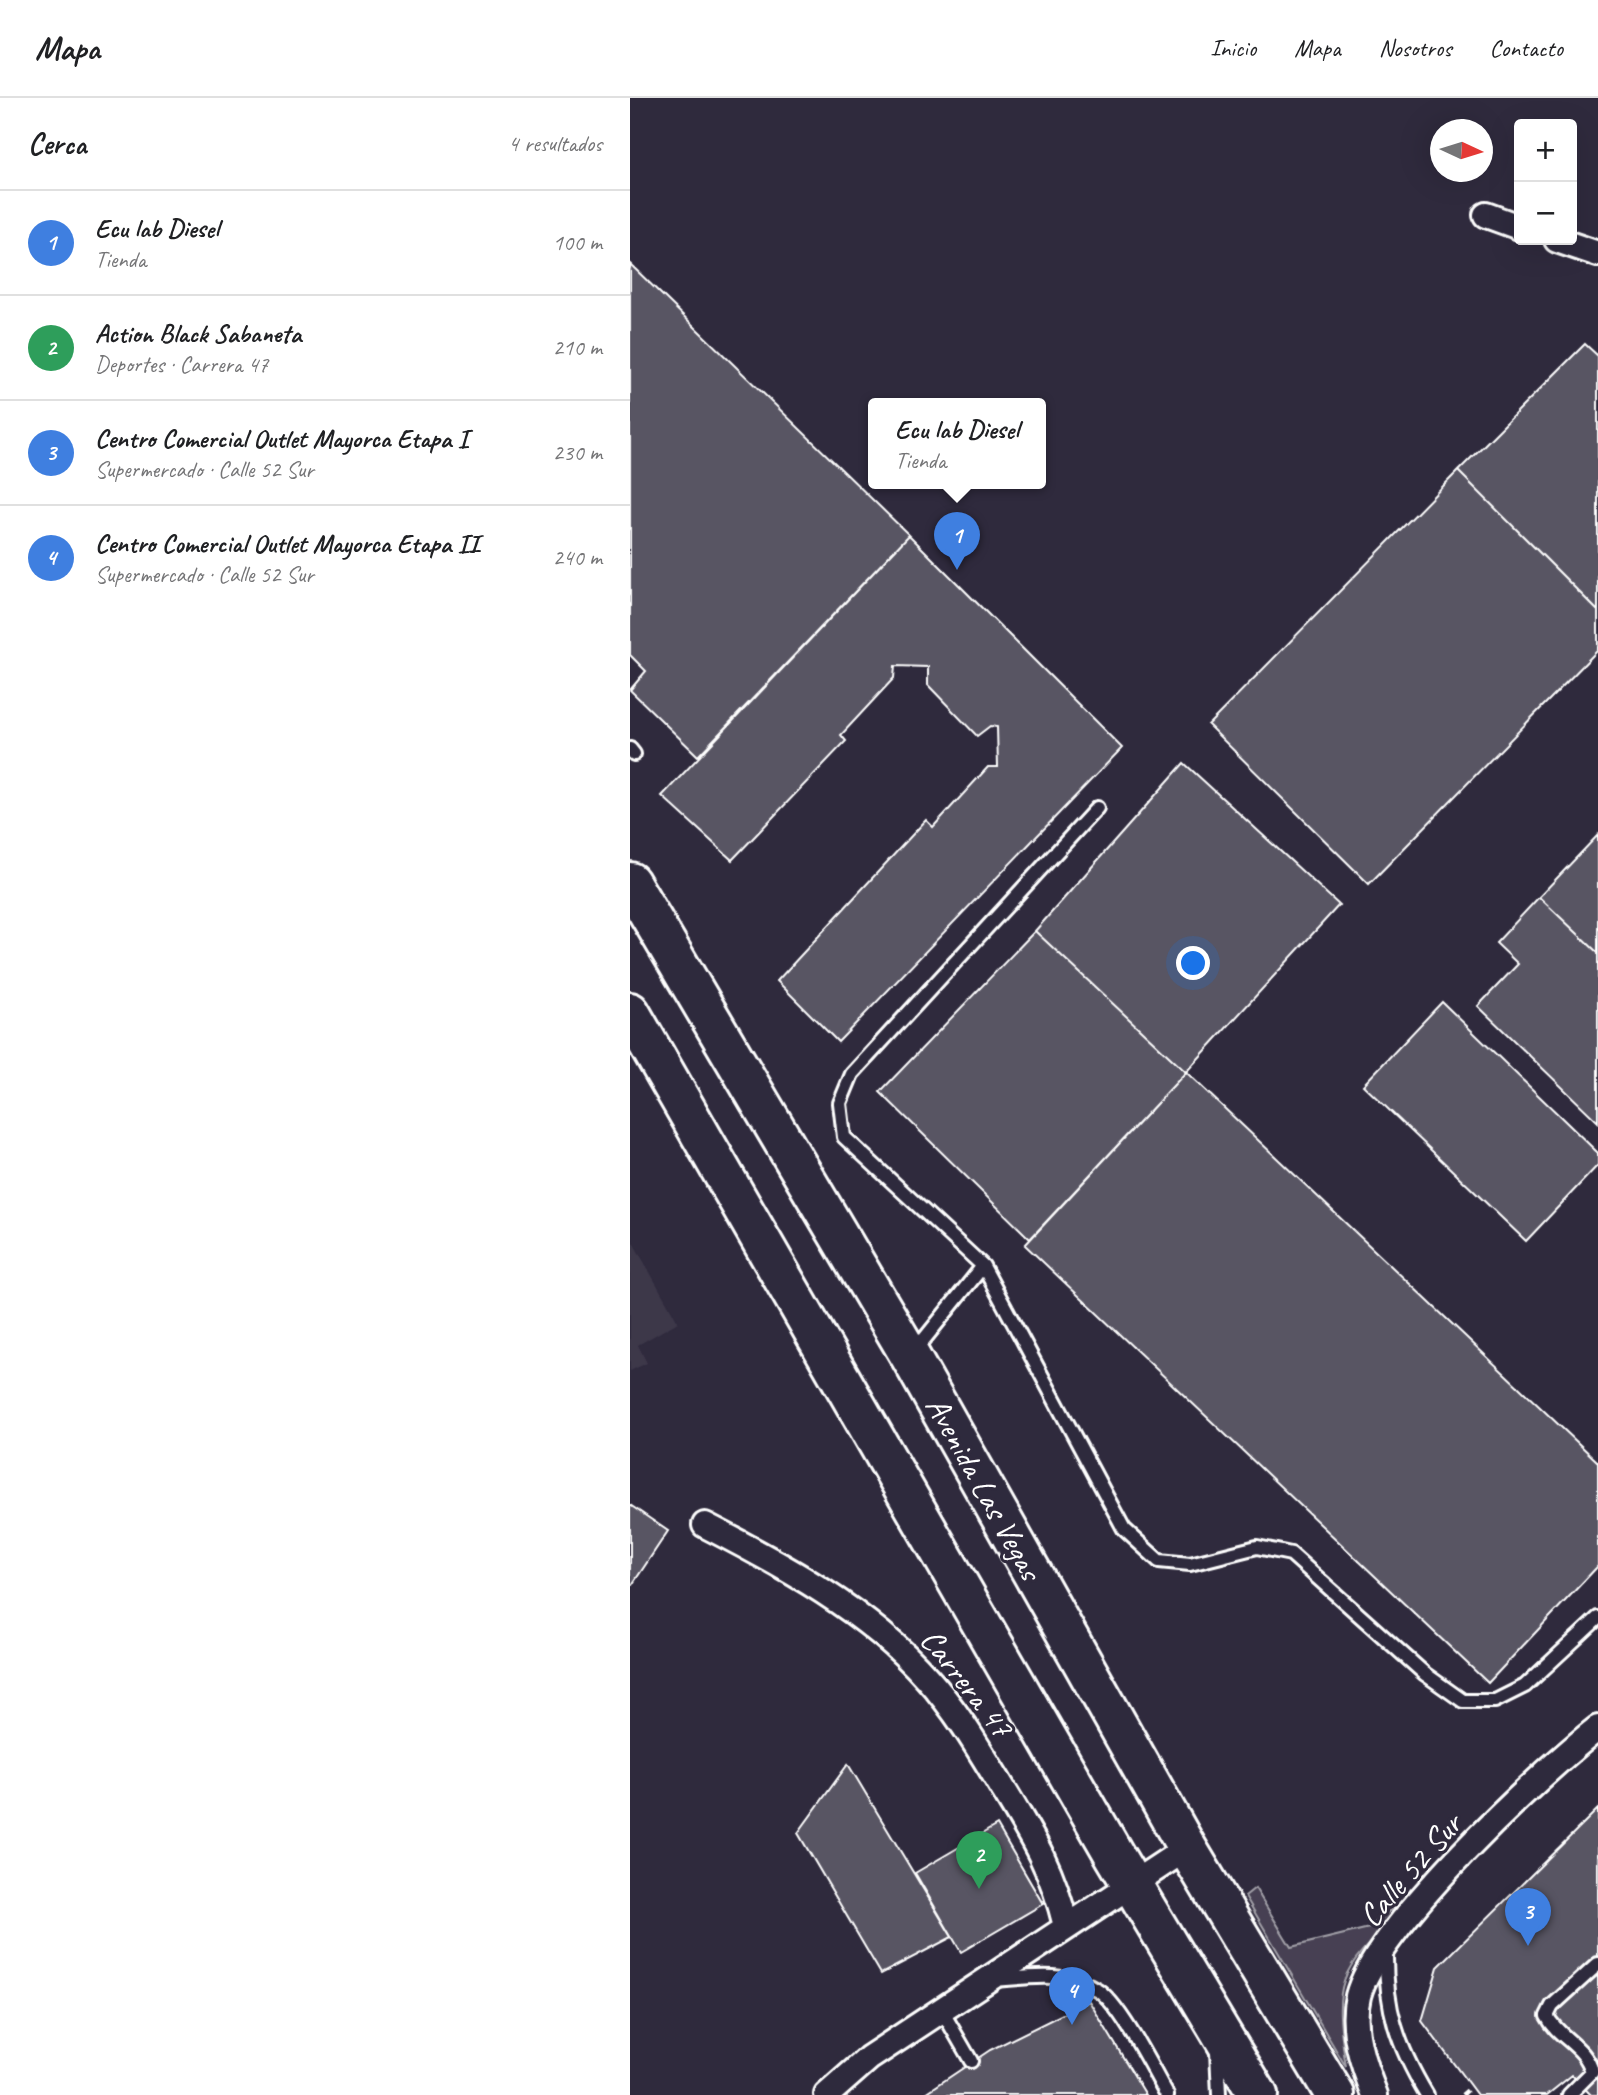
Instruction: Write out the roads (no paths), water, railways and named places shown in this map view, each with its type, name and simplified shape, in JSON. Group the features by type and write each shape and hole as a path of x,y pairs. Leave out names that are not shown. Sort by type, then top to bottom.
{"main road":[{"name":"Avenida Las Vegas","path":"630,882 910,1356 1186,1848 1335,2095"},
{"name":"Avenida Las Vegas","path":"630,1013 1216,2030 1258,2095"}],"street":[{"path":"1486,215 1514,225"},
{"path":"1572,245 1598,254"},
{"name":"Carrera 47","path":"705,1525 769,1558 829,1596 886,1636 927,1677 968,1730 1040,1848 1056,1883 1066,1926"},
{"name":"Calle 52 Sur","path":"1375,2095 1362,2060 1356,2020 1364,1979 1412,1910 1558,1759 1598,1728"},
{"path":"827,2095 869,2058 941,2008 989,1980 1186,1848"}],"lane":[{"path":"1097,808 852,1074 840,1103 844,1137 983,1266 1125,1529 1159,1561 1190,1564 1257,1547 1291,1554 1425,1675 1463,1701 1495,1701 1525,1686 1598,1618"},
{"path":"910,1356 983,1266"},
{"path":"1387,1946 1386,1984 1391,2020 1405,2056 1427,2095"},
{"path":"1569,2095 1592,2071 1589,2059 1551,2025 1547,2016 1552,2006 1598,1964"},
{"path":"989,1980 1039,1976 1066,1978 1099,1991 1120,2016 1167,2095"},
{"path":"941,2008 971,2061"},
{"path":"1216,2030 1219,2095"}],"place":[{"name":"Ecu lab Diesel","path":"957,570"},
{"name":"Action Black Sabaneta","path":"979,1889"},
{"name":"Centro Comercial Outlet Mayorca Etapa I","path":"1528,1946"},
{"name":"Centro Comercial Outlet Mayorca Etapa II","path":"1072,2025"}]}
